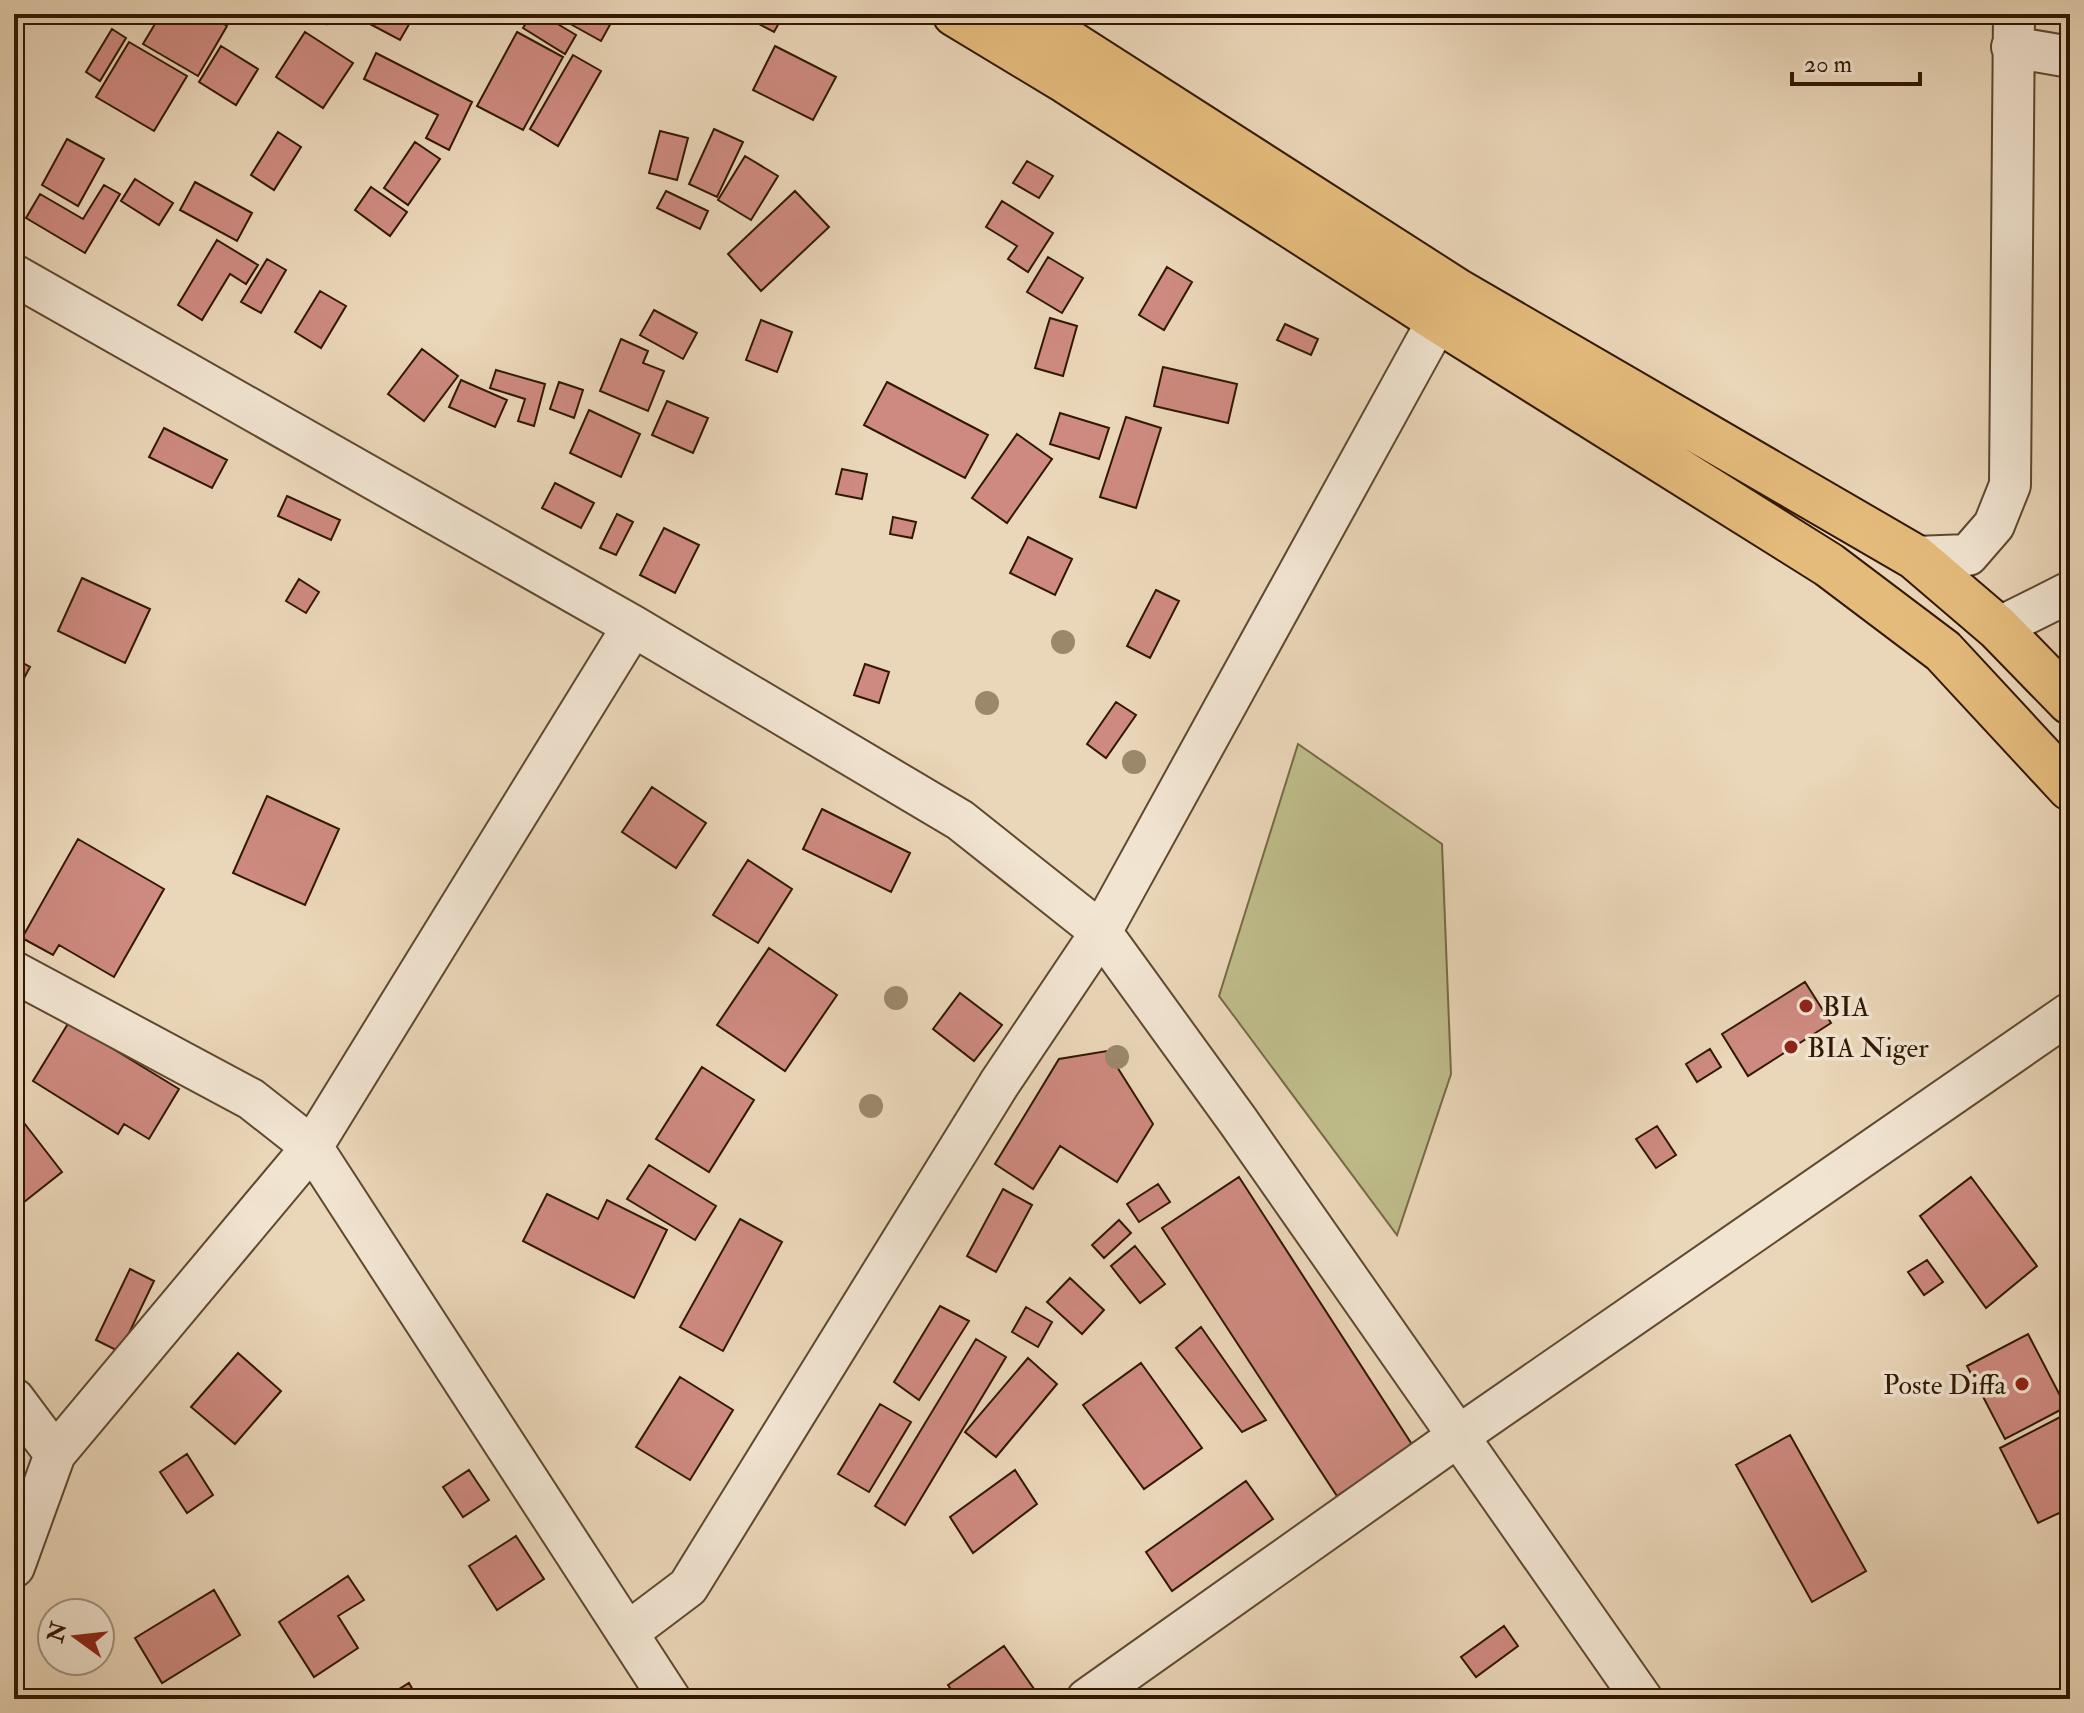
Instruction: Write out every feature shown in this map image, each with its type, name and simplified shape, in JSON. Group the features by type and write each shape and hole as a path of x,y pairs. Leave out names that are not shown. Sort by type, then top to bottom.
{"highway":[{"path":"955,14 1066,81 1438,320 1829,565 1943,651 2070,788"},
{"path":"1025,14 1457,291 1915,557 1998,628 2070,702"}],"street":[{"path":"1915,557 1968,555 1994,525 2010,485 2013,31 2070,57"},
{"path":"14,275 633,626 960,820 1101,932 1238,1121 1642,1699"},
{"path":"627,1633 688,1587 999,1084 1101,932 1438,320"},
{"path":"1998,628 2070,592"},
{"path":"14,1567 55,1454 312,1147 633,626"},
{"path":"14,972 251,1099 312,1147 670,1699"},
{"path":"1087,1699 1457,1437 2070,1013"},
{"path":"14,1399 55,1454"}],"shaded area":[{"path":"1298,744 1442,844 1451,1074 1397,1235 1219,996"}],"building":[{"path":"161,14 206,14 227,26 198,76 143,44"},
{"path":"313,14 334,14 327,24"},
{"path":"376,14 415,14 400,40 370,24"},
{"path":"532,14 541,14 576,35 565,54 523,28"},
{"path":"570,14 591,17 593,14 616,14 601,41 565,21"},
{"path":"740,14 784,14 774,32"},
{"path":"112,29 126,38 100,81 86,72"},
{"path":"305,32 353,63 323,108 276,77"},
{"path":"517,32 563,57 523,130 477,106"},
{"path":"129,42 187,76 154,131 96,97"},
{"path":"221,46 258,69 236,105 199,82"},
{"path":"775,46 836,77 813,120 753,90"},
{"path":"376,53 472,102 449,150 426,138 438,115 364,79"},
{"path":"573,55 601,71 558,146 530,129"},
{"path":"714,129 743,142 717,197 689,184"},
{"path":"660,131 688,138 677,180 649,173"},
{"path":"278,132 301,147 274,190 251,175"},
{"path":"67,139 104,159 78,206 42,185"},
{"path":"415,142 440,159 408,205 384,188"},
{"path":"745,156 778,176 751,220 718,200"},
{"path":"1027,161 1053,176 1039,198 1013,183"},
{"path":"135,179 173,203 159,225 121,201"},
{"path":"195,182 252,213 237,241 180,210"},
{"path":"104,185 120,194 85,253 26,218 40,194 83,219"},
{"path":"371,187 407,212 390,236 355,210"},
{"path":"666,191 708,211 700,229 657,208"},
{"path":"795,191 829,227 761,291 728,254"},
{"path":"1002,201 1053,233 1028,272 1008,259 1017,246 986,227"},
{"path":"217,240 258,265 246,284 230,274 202,320 178,305"},
{"path":"1048,257 1083,278 1062,313 1027,292"},
{"path":"267,259 286,270 261,313 241,302"},
{"path":"1167,267 1192,282 1164,330 1139,315"},
{"path":"320,291 346,306 321,348 295,332"},
{"path":"654,310 697,333 683,359 640,335"},
{"path":"1050,318 1077,326 1063,376 1035,368"},
{"path":"761,320 792,332 777,372 746,360"},
{"path":"1285,324 1318,339 1311,355 1277,340"},
{"path":"621,339 648,351 643,363 664,371 648,411 600,391"},
{"path":"422,349 458,376 424,421 388,394"},
{"path":"1163,367 1237,384 1228,423 1154,406"},
{"path":"496,370 545,384 534,426 518,421 525,399 490,388"},
{"path":"461,380 507,400 495,427 449,407"},
{"path":"559,382 583,390 574,418 550,409"},
{"path":"887,382 988,435 965,478 864,425"},
{"path":"667,401 708,418 693,453 652,435"},
{"path":"589,410 640,434 621,477 570,453"},
{"path":"1060,413 1109,428 1099,459 1050,444"},
{"path":"1126,417 1161,428 1136,508 1100,497"},
{"path":"164,428 227,460 212,488 149,457"},
{"path":"1017,434 1052,459 1007,523 972,498"},
{"path":"842,469 867,474 862,499 836,494"},
{"path":"555,483 594,503 581,528 542,508"},
{"path":"287,496 340,520 331,540 278,516"},
{"path":"617,514 633,522 616,555 600,548"},
{"path":"893,517 916,522 912,538 890,534"},
{"path":"664,528 699,545 675,593 640,575"},
{"path":"1028,537 1072,559 1055,595 1010,573"},
{"path":"82,578 150,609 125,663 58,631"},
{"path":"299,579 319,592 306,613 286,601"},
{"path":"1156,590 1179,601 1150,658 1127,646"},
{"path":"14,658 30,667 14,697"},
{"path":"865,664 889,672 879,703 854,695"},
{"path":"1116,702 1136,715 1106,758 1087,744"},
{"path":"652,787 706,823 676,868 622,832"},
{"path":"267,796 339,829 305,905 233,873"},
{"path":"822,809 910,853 891,892 803,849"},
{"path":"78,839 164,889 114,977 59,945 53,955 22,938"},
{"path":"748,860 792,889 758,943 713,915"},
{"path":"769,948 837,995 785,1071 717,1025"},
{"path":"1805,982 1831,1023 1748,1076 1722,1034"},
{"path":"960,993 1002,1025 974,1061 933,1029"},
{"path":"69,1022 179,1089 149,1139 124,1124 118,1134 33,1081"},
{"path":"1710,1049 1721,1067 1697,1082 1686,1064"},
{"path":"1107,1051 1153,1124 1117,1182 1060,1146 1033,1189 995,1164 1059,1059"},
{"path":"702,1067 754,1100 709,1172 656,1139"},
{"path":"14,1110 62,1172 14,1210"},
{"path":"1657,1126 1676,1155 1656,1168 1636,1139"},
{"path":"649,1165 716,1206 695,1240 627,1199"},
{"path":"1239,1177 1413,1446 1337,1496 1162,1228"},
{"path":"1971,1177 2037,1266 1986,1308 1920,1216"},
{"path":"1158,1184 1170,1202 1139,1222 1127,1204"},
{"path":"1003,1189 1032,1205 996,1272 967,1256"},
{"path":"547,1194 598,1219 607,1200 667,1230 634,1298 523,1241"},
{"path":"740,1219 782,1242 723,1351 680,1327"},
{"path":"1119,1220 1131,1233 1104,1258 1092,1245"},
{"path":"1135,1246 1165,1284 1140,1303 1111,1266"},
{"path":"1927,1260 1943,1282 1924,1295 1908,1272"},
{"path":"130,1269 154,1281 120,1352 96,1340"},
{"path":"1070,1278 1104,1310 1082,1334 1047,1302"},
{"path":"940,1306 969,1321 919,1400 894,1382"},
{"path":"1026,1307 1052,1322 1038,1347 1012,1332"},
{"path":"1201,1327 1266,1420 1242,1432 1176,1348"},
{"path":"2028,1334 2066,1407 2005,1439 1967,1366"},
{"path":"976,1339 1006,1357 905,1525 875,1506"},
{"path":"238,1353 281,1391 235,1444 191,1407"},
{"path":"1028,1358 1057,1384 996,1457 965,1432"},
{"path":"1141,1363 1202,1448 1144,1489 1083,1405"},
{"path":"680,1377 733,1410 690,1480 636,1447"},
{"path":"880,1404 911,1422 869,1492 838,1474"},
{"path":"2070,1412 2070,1534 2059,1513 2038,1523 2000,1448"},
{"path":"1790,1435 1866,1571 1812,1602 1736,1465"},
{"path":"187,1454 213,1495 187,1513 160,1472"},
{"path":"469,1470 489,1500 463,1517 443,1487"},
{"path":"1015,1470 1037,1504 973,1553 950,1517"},
{"path":"1246,1481 1273,1519 1172,1591 1146,1552"},
{"path":"516,1536 544,1579 497,1610 469,1566"},
{"path":"348,1576 364,1600 338,1616 358,1648 314,1677 279,1622"},
{"path":"214,1590 240,1635 162,1683 135,1638"},
{"path":"1504,1626 1518,1646 1476,1677 1461,1657"},
{"path":"1004,1646 1039,1696 1035,1699 957,1699 948,1685"},
{"path":"409,1683 418,1699 383,1699"}],"place":[{"name":"BIA","path":"1806,1006"},
{"name":"BIA Niger","path":"1791,1047"},
{"name":"Poste Diffa","path":"2022,1384"}]}
